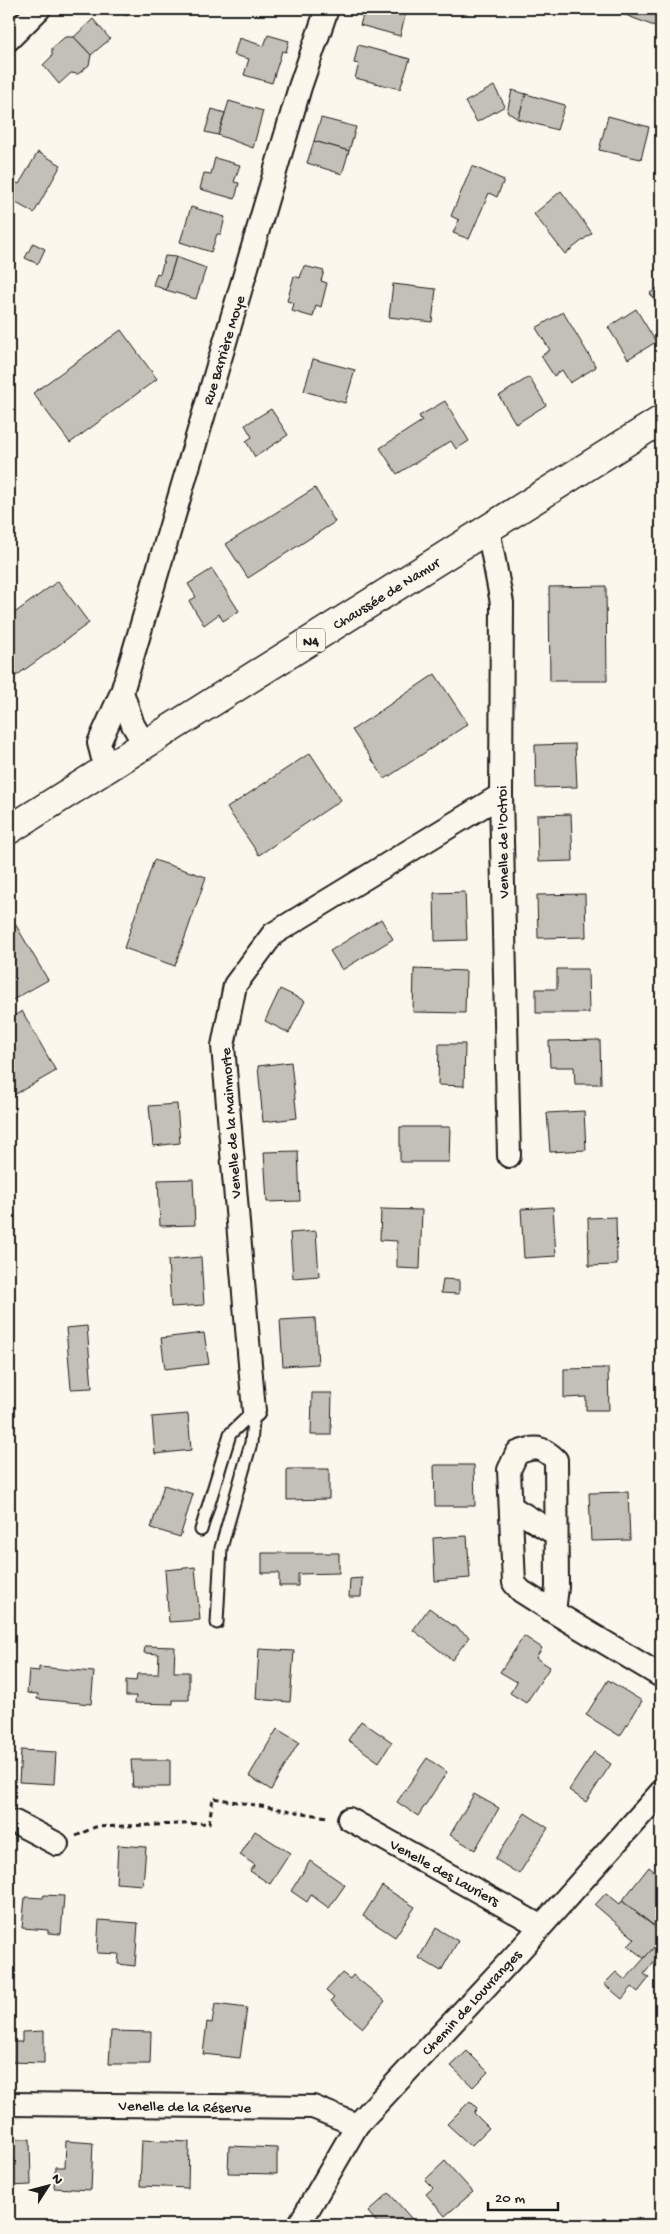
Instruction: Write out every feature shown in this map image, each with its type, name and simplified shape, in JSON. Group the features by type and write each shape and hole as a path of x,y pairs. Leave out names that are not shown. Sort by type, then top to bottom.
{"main road":[{"name":"Chaussée de Namur","path":"9,830 661,420"}],"street":[{"path":"9,39 39,9"},
{"name":"Rue Barrière Moye","path":"106,770 99,743 122,692 300,88 327,9"},
{"name":"Venelle de l'Octroi","path":"488,529 502,603 501,795 509,1156"},
{"path":"122,692 133,725 145,745"},
{"name":"Venelle de la Mainmorte","path":"254,1412 223,1046 235,985 273,934 501,795"},
{"path":"554,1612 557,1587 556,1460 545,1450 529,1448 517,1454 509,1470 514,1583 521,1591 554,1612 661,1676"},
{"path":"510,1507 556,1534"},
{"name":"Chemin de Louvranges","path":"299,2225 357,2125 520,1950 661,1792"},
{"name":"Venelle des Lauriers","path":"350,1819 540,1926"},
{"path":"9,1822 15,1822 57,1844"},
{"name":"Venelle de la Réserve","path":"9,2104 313,2107 357,2125"}],"lane":[{"path":"200,1530 230,1434 254,1412"},
{"path":"217,1623 221,1548 250,1443 254,1412"}],"path":[{"path":"57,1844 95,1828 209,1823 213,1798 310,1815 350,1819"}],"building":[{"path":"121,9 136,9 126,16"},
{"path":"365,9 407,9 400,36 360,25"},
{"path":"610,9 660,9 654,26"},
{"path":"93,19 110,39 91,55 74,37"},
{"path":"268,35 289,41 286,52 282,51 272,83 244,75 249,59 234,55 239,38 264,46"},
{"path":"65,37 74,37 91,55 89,65 78,74 71,73 59,84 43,65 52,56 52,48"},
{"path":"358,45 410,59 400,89 355,78 359,64 354,63"},
{"path":"494,86 505,106 477,122 465,102"},
{"path":"512,90 526,94 518,119 507,112"},
{"path":"526,94 565,105 557,130 518,119"},
{"path":"229,101 263,111 253,148 218,135"},
{"path":"212,109 225,113 218,135 205,132"},
{"path":"608,116 649,127 641,159 599,150"},
{"path":"321,118 356,127 349,151 314,141"},
{"path":"314,141 349,151 342,174 307,163"},
{"path":"38,152 61,165 34,213 9,199 9,189 13,181 19,184"},
{"path":"215,158 240,165 234,182 239,183 235,199 200,189 204,173 211,174"},
{"path":"472,166 504,180 497,197 489,193 469,239 453,233 459,220 451,216"},
{"path":"561,191 592,233 565,254 534,214"},
{"path":"191,207 225,217 221,234 217,234 211,252 180,242"},
{"path":"33,243 45,249 38,264 25,258"},
{"path":"165,256 176,257 166,290 153,285 157,273 160,274"},
{"path":"176,257 206,268 196,299 166,290"},
{"path":"304,266 324,271 321,281 327,283 321,307 316,305 313,317 292,311 294,303 287,301 294,276 300,278"},
{"path":"393,284 436,289 432,322 389,317"},
{"path":"661,286 661,310 650,293"},
{"path":"636,309 656,342 628,359 608,327"},
{"path":"563,312 596,367 570,383 562,370 554,376 541,356 550,350 536,328"},
{"path":"121,330 157,379 70,443 33,393"},
{"path":"313,359 355,370 345,403 304,391"},
{"path":"529,377 546,405 516,424 499,396"},
{"path":"445,401 469,441 456,449 451,441 397,474 380,448 422,421 419,416"},
{"path":"271,409 288,435 255,457 246,441 252,437 245,425"},
{"path":"315,488 335,522 248,578 226,544"},
{"path":"212,569 239,611 223,621 219,614 204,625 189,601 196,597 188,584"},
{"path":"58,581 89,623 16,676 9,667 9,617"},
{"path":"606,586 607,681 550,681 549,587"},
{"path":"435,674 468,724 385,779 352,730"},
{"path":"575,744 577,787 536,788 535,745"},
{"path":"310,753 341,800 259,855 227,808"},
{"path":"571,814 573,861 538,862 537,815"},
{"path":"154,860 206,877 175,966 124,948"},
{"path":"465,892 467,940 435,941 434,893"},
{"path":"585,894 586,937 538,938 537,895"},
{"path":"381,919 393,939 342,970 330,951"},
{"path":"14,922 48,980 9,1002 9,925"},
{"path":"414,969 466,971 465,1013 413,1012"},
{"path":"557,969 588,969 589,1013 536,1013 536,989 557,989"},
{"path":"280,989 305,1001 289,1033 265,1021"},
{"path":"22,1011 56,1071 14,1095 9,1086 9,1019"},
{"path":"600,1040 601,1084 575,1084 574,1067 550,1067 549,1041"},
{"path":"439,1044 465,1044 464,1086 438,1085"},
{"path":"291,1062 297,1118 263,1122 258,1066"},
{"path":"177,1104 180,1143 153,1146 149,1106"},
{"path":"584,1111 586,1150 550,1152 547,1113"},
{"path":"400,1127 450,1127 449,1162 400,1162"},
{"path":"298,1151 300,1201 267,1202 264,1152"},
{"path":"193,1179 195,1225 160,1226 158,1180"},
{"path":"553,1207 556,1256 524,1258 521,1209"},
{"path":"381,1209 422,1210 420,1269 397,1268 397,1241 380,1240"},
{"path":"616,1217 617,1265 589,1266 588,1218"},
{"path":"316,1231 319,1276 293,1278 290,1233"},
{"path":"201,1257 204,1305 171,1307 168,1260"},
{"path":"443,1279 459,1280 459,1294 441,1293"},
{"path":"315,1318 318,1364 283,1366 280,1320"},
{"path":"87,1326 92,1388 71,1389 66,1328"},
{"path":"204,1333 209,1364 165,1369 161,1338"},
{"path":"608,1368 609,1410 586,1410 586,1397 564,1398 564,1369"},
{"path":"661,1388 661,1403 655,1399"},
{"path":"312,1393 332,1393 331,1435 311,1435"},
{"path":"188,1414 191,1450 155,1454 152,1417"},
{"path":"434,1465 474,1465 475,1506 435,1506"},
{"path":"287,1469 329,1469 329,1499 287,1500"},
{"path":"164,1485 193,1494 180,1537 151,1528"},
{"path":"628,1492 630,1540 591,1541 589,1493"},
{"path":"467,1536 470,1578 435,1581 433,1538"},
{"path":"262,1553 339,1553 339,1573 298,1574 298,1586 279,1586 279,1573 262,1573"},
{"path":"195,1567 200,1620 169,1622 165,1570"},
{"path":"362,1578 361,1597 349,1597 350,1579"},
{"path":"429,1608 469,1637 452,1660 413,1630"},
{"path":"524,1636 542,1648 536,1658 550,1667 526,1703 510,1693 517,1682 500,1672"},
{"path":"145,1646 175,1647 174,1672 189,1672 189,1700 173,1700 173,1704 135,1703 136,1696 126,1696 126,1680 136,1681 137,1674 158,1674 159,1654 144,1653"},
{"path":"259,1649 294,1651 290,1702 256,1699"},
{"path":"39,1667 94,1672 91,1704 37,1699 38,1694 27,1693 29,1670 39,1671"},
{"path":"608,1680 642,1701 620,1736 586,1715"},
{"path":"361,1721 392,1742 379,1762 348,1740"},
{"path":"277,1729 299,1742 271,1790 249,1776"},
{"path":"21,1750 56,1752 54,1784 19,1782"},
{"path":"594,1752 611,1764 586,1802 569,1790"},
{"path":"427,1758 447,1772 418,1816 397,1802"},
{"path":"131,1760 170,1760 170,1787 133,1787"},
{"path":"474,1794 499,1808 475,1850 450,1835"},
{"path":"525,1813 548,1828 519,1874 495,1859"},
{"path":"255,1831 290,1853 270,1884 250,1871 255,1865 240,1855"},
{"path":"118,1845 146,1847 143,1885 116,1883"},
{"path":"310,1861 345,1885 329,1908 311,1895 307,1902 291,1891"},
{"path":"649,1867 661,1877 661,1915 653,1925 622,1901"},
{"path":"382,1886 415,1907 395,1937 363,1916"},
{"path":"606,1893 620,1904 622,1901 661,1932 661,1942 645,1959 628,1946 635,1939 595,1905"},
{"path":"44,1895 64,1896 61,1934 48,1933 48,1930 22,1928 25,1897 43,1898"},
{"path":"99,1920 138,1923 135,1966 118,1964 119,1954 97,1953"},
{"path":"436,1928 458,1941 441,1971 419,1958"},
{"path":"655,1946 661,1953 644,1974 649,1978 638,1992 632,1987 622,1999 604,1984 616,1972 625,1980"},
{"path":"342,1973 350,1979 353,1975 385,2001 363,2028 331,2001 334,1998 326,1991"},
{"path":"215,2004 247,2008 240,2058 203,2054 207,2022 212,2023"},
{"path":"44,2031 44,2063 9,2062 9,2042 22,2042 22,2032"},
{"path":"111,2031 151,2032 150,2064 109,2064"},
{"path":"467,2051 488,2072 473,2087 451,2066"},
{"path":"470,2101 477,2108 474,2113 489,2128 471,2146 447,2124"},
{"path":"9,2139 30,2139 31,2185 9,2186"},
{"path":"142,2140 189,2142 188,2188 140,2186"},
{"path":"66,2141 93,2143 91,2190 54,2188 55,2167 65,2167"},
{"path":"229,2146 277,2148 277,2174 228,2173"},
{"path":"445,2161 473,2192 445,2216 426,2194 433,2188 425,2180"},
{"path":"389,2193 417,2225 379,2225 368,2212"}]}
